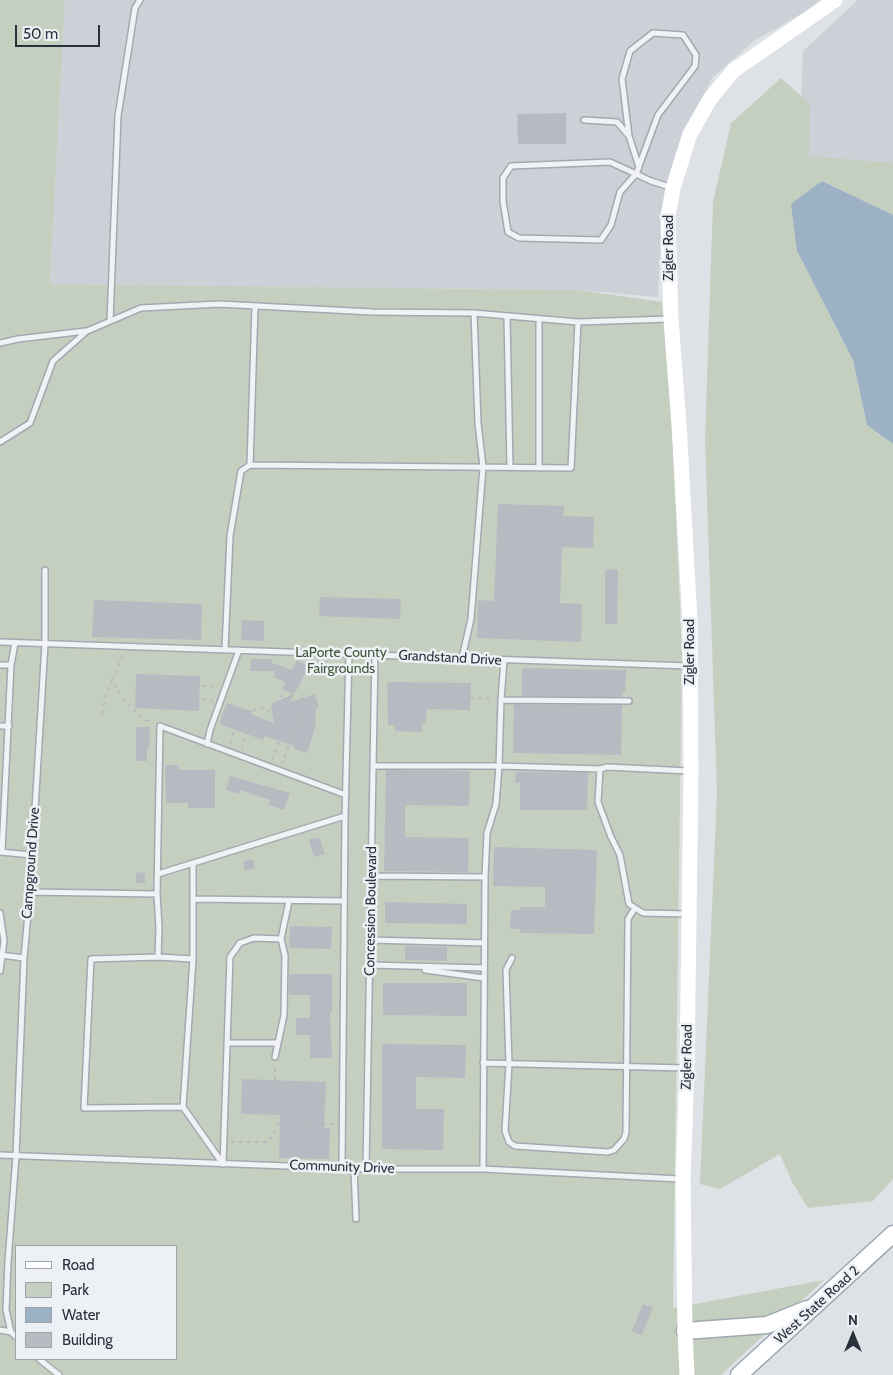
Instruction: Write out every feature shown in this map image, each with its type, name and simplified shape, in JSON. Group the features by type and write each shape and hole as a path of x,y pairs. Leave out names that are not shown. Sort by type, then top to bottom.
{"main road":[{"name":"West State Road 2","path":"739,1375 893,1234"},
{"path":"685,1331 767,1325 816,1306"}],"street":[{"name":"Zigler Road","path":"688,1375 685,1331 683,1179 687,1068 691,772 690,666 679,424 671,319 668,217 673,188 690,134 710,99 734,71 835,0"}],"lane":[{"path":"110,321 118,116 135,8 140,0"},
{"path":"639,166 629,136 622,80 630,51 653,33 682,35 696,55 695,66 658,115 639,166 636,174 620,192 611,225 601,240 519,238 508,232 503,201 503,178 510,166 610,162 636,174 651,181 673,188"},
{"path":"584,120 617,122 629,136"},
{"path":"0,343 18,339 87,331 141,308 219,304 372,312 474,313 578,322 671,319"},
{"path":"250,465 255,306"},
{"path":"462,658 471,619 482,467 478,423 474,313"},
{"path":"507,316 510,467"},
{"path":"539,319 539,468"},
{"path":"225,649 230,536 241,471 250,465 571,468 578,322"},
{"path":"0,442 30,423 53,361 87,331"},
{"name":"Campground Drive","path":"11,1332 6,1310 16,1156 24,958 30,892 45,644 45,570"},
{"name":"Grandstand Drive","path":"0,642 690,666"},
{"path":"15,642 11,665 1,852 32,855"},
{"path":"207,744 210,730 239,650"},
{"path":"342,1168 345,816 349,653"},
{"name":"Concession Boulevard","path":"366,1169 375,654"},
{"path":"483,1169 485,876 488,833 496,804 504,660"},
{"path":"0,665 11,665"},
{"path":"501,700 629,701"},
{"path":"0,726 9,726"},
{"path":"158,957 157,894 160,726 346,795"},
{"path":"373,766 499,766 600,769 607,767 691,772"},
{"path":"600,769 598,802 620,855 629,904 643,913 689,914"},
{"path":"158,874 345,816"},
{"path":"193,864 193,959 184,1107 223,1164"},
{"path":"371,876 485,876"},
{"path":"30,892 157,894"},
{"path":"193,899 344,901"},
{"path":"275,1057 284,1015 285,956 280,940 289,901"},
{"path":"512,958 506,970 509,1064 505,1131 509,1142 515,1146 608,1152 618,1146 624,1139 626,1132 628,919 635,908"},
{"path":"0,913 4,941 0,971"},
{"path":"223,1164 230,957 240,943 254,938 280,940"},
{"path":"370,940 484,943"},
{"path":"1,955 24,958"},
{"path":"184,1107 84,1108 91,958 158,957 193,959"},
{"path":"370,965 484,968"},
{"path":"405,966 484,978"},
{"path":"227,1043 277,1044"},
{"path":"483,1063 687,1068"},
{"name":"Community Drive","path":"0,1156 366,1169 483,1169 683,1179"},
{"path":"354,1168 356,1219"},
{"path":"0,1330 11,1332 15,1336"},
{"path":"40,1360 59,1375"}],"path":[{"path":"102,714 105,698 127,646"},
{"path":"112,680 121,696 142,719 160,726"},
{"path":"202,686 226,688"},
{"path":"240,756 245,737 246,721 254,710 262,708 277,715 282,711 283,705 280,696 284,696 292,700 298,709 300,718 279,771"},
{"path":"470,698 501,700"},
{"path":"228,751 234,730"},
{"path":"269,767 279,742"},
{"path":"275,1057 275,1080"},
{"path":"223,1142 269,1142 279,1122 343,1124"}],"shaded area":[{"path":"65,0 821,0 810,9 754,41 712,78 675,154 662,206 658,297 578,290 50,284"},
{"path":"858,0 893,0 893,168 799,160 803,51"}],"green space":[{"name":"LaPorte County Fairgrounds","path":"0,0 65,0 50,284 578,290 662,302 672,425 682,652 673,1308 824,1280 722,1375 0,1375"},
{"path":"781,78 810,104 809,156 893,163 893,215 822,181 797,251 853,360 867,425 893,444 893,1179 873,1201 808,1208 792,1182 780,1154 720,1189 700,1184 717,792 705,440 713,202 731,123"}],"water":[{"path":"822,181 893,215 893,444 867,425 853,360 797,251 791,204"}],"building":[{"path":"566,113 566,144 518,144 517,114"},
{"path":"498,504 564,506 563,516 594,517 593,548 562,547 560,603 582,604 581,642 477,638 478,600 494,601"},
{"path":"605,569 618,570 617,624 605,624"},
{"path":"320,597 401,599 400,619 319,616"},
{"path":"94,600 202,604 201,640 92,637"},
{"path":"242,620 264,621 264,641 241,640"},
{"path":"251,659 272,659 272,663 292,670 297,660 309,667 290,702 315,694 319,706 316,707 315,728 307,753 294,749 295,746 265,736 263,740 219,724 227,703 251,711 251,714 274,723 271,706 273,703 293,694 282,689 286,682 273,677 275,671 250,671"},
{"path":"522,668 626,670 625,692 622,692 622,697 522,696"},
{"path":"136,674 200,676 199,711 135,708"},
{"path":"387,682 471,683 470,710 427,709 426,723 422,723 422,732 395,731 395,725 388,725"},
{"path":"514,704 622,705 621,755 513,753"},
{"path":"136,727 150,727 147,761 136,761"},
{"path":"165,765 179,765 179,770 215,770 215,808 188,808 188,803 166,803"},
{"path":"386,770 470,771 469,806 405,805 405,837 469,838 468,872 384,871"},
{"path":"516,772 588,773 587,810 520,810 520,783 515,783"},
{"path":"230,776 290,793 284,810 269,805 270,800 240,790 239,794 226,790"},
{"path":"319,837 325,854 314,857 309,840"},
{"path":"494,847 597,850 594,934 520,933 520,929 510,929 511,910 520,910 520,907 545,907 545,887 493,886"},
{"path":"253,859 255,868 245,871 243,862"},
{"path":"136,872 145,873 145,883 136,883"},
{"path":"385,902 467,904 467,924 385,923"},
{"path":"290,926 332,927 331,949 289,948"},
{"path":"405,946 447,947 447,961 405,960"},
{"path":"289,974 332,974 332,1012 330,1012 332,1058 310,1058 310,1035 296,1035 296,1018 310,1018 310,995 289,995"},
{"path":"383,983 467,983 467,1016 383,1015"},
{"path":"382,1044 466,1045 465,1078 416,1077 416,1109 444,1109 443,1150 382,1149"},
{"path":"242,1079 326,1082 324,1128 330,1128 329,1159 279,1158 280,1115 241,1114"},
{"path":"643,1304 653,1307 642,1335 632,1331"}]}
